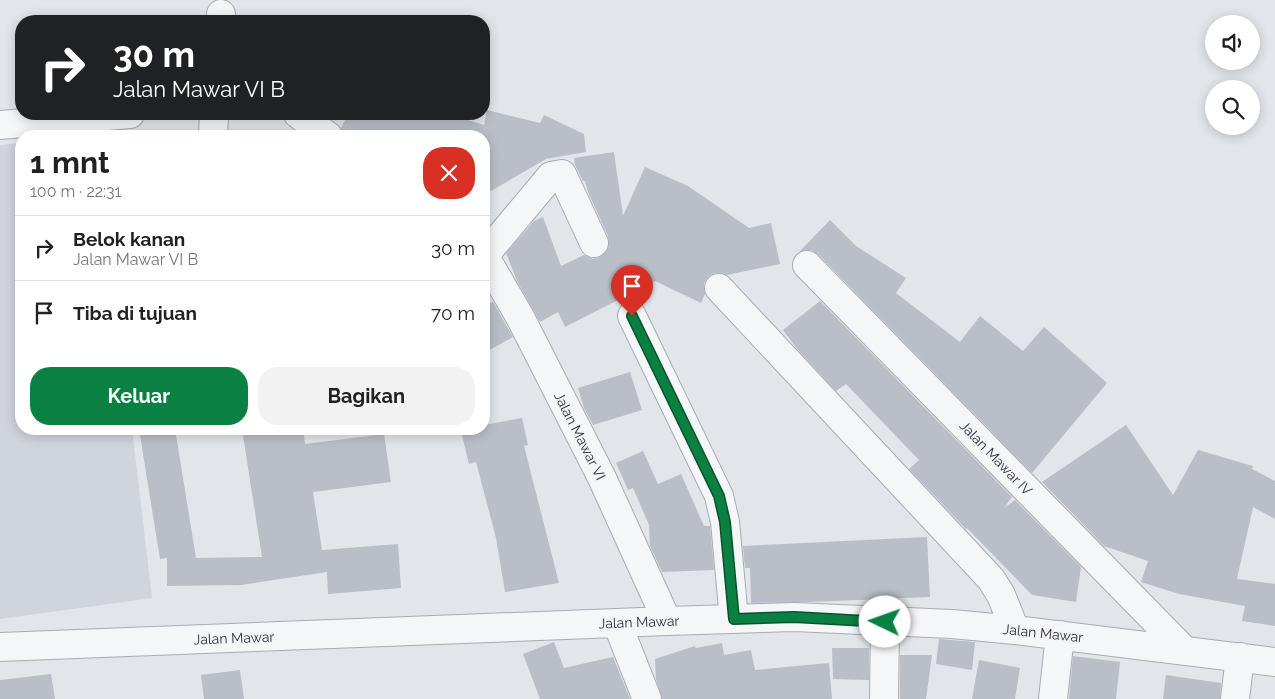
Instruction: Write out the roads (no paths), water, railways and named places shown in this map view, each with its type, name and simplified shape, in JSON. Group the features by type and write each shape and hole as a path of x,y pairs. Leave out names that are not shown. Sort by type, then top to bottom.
{"street":[{"path":"0,125 59,120"},
{"path":"306,120 320,130"},
{"path":"490,249 551,176 557,174 562,174 594,243"},
{"name":"Jalan Mawar IV","path":"807,265 1185,651"},
{"name":"Jalan Mawar VI","path":"490,266 538,351 602,478 667,620"},
{"path":"719,288 991,579 1001,595 1014,630"},
{"path":"632,316 719,496 725,522 734,619"},
{"name":"Jalan Mawar","path":"0,647 667,620 794,617 952,624 1060,635 1275,662"},
{"path":"617,622 647,699"},
{"path":"884,699 885,622"},
{"path":"1053,699 1060,635"},
{"path":"1235,699 1240,657"}]}
